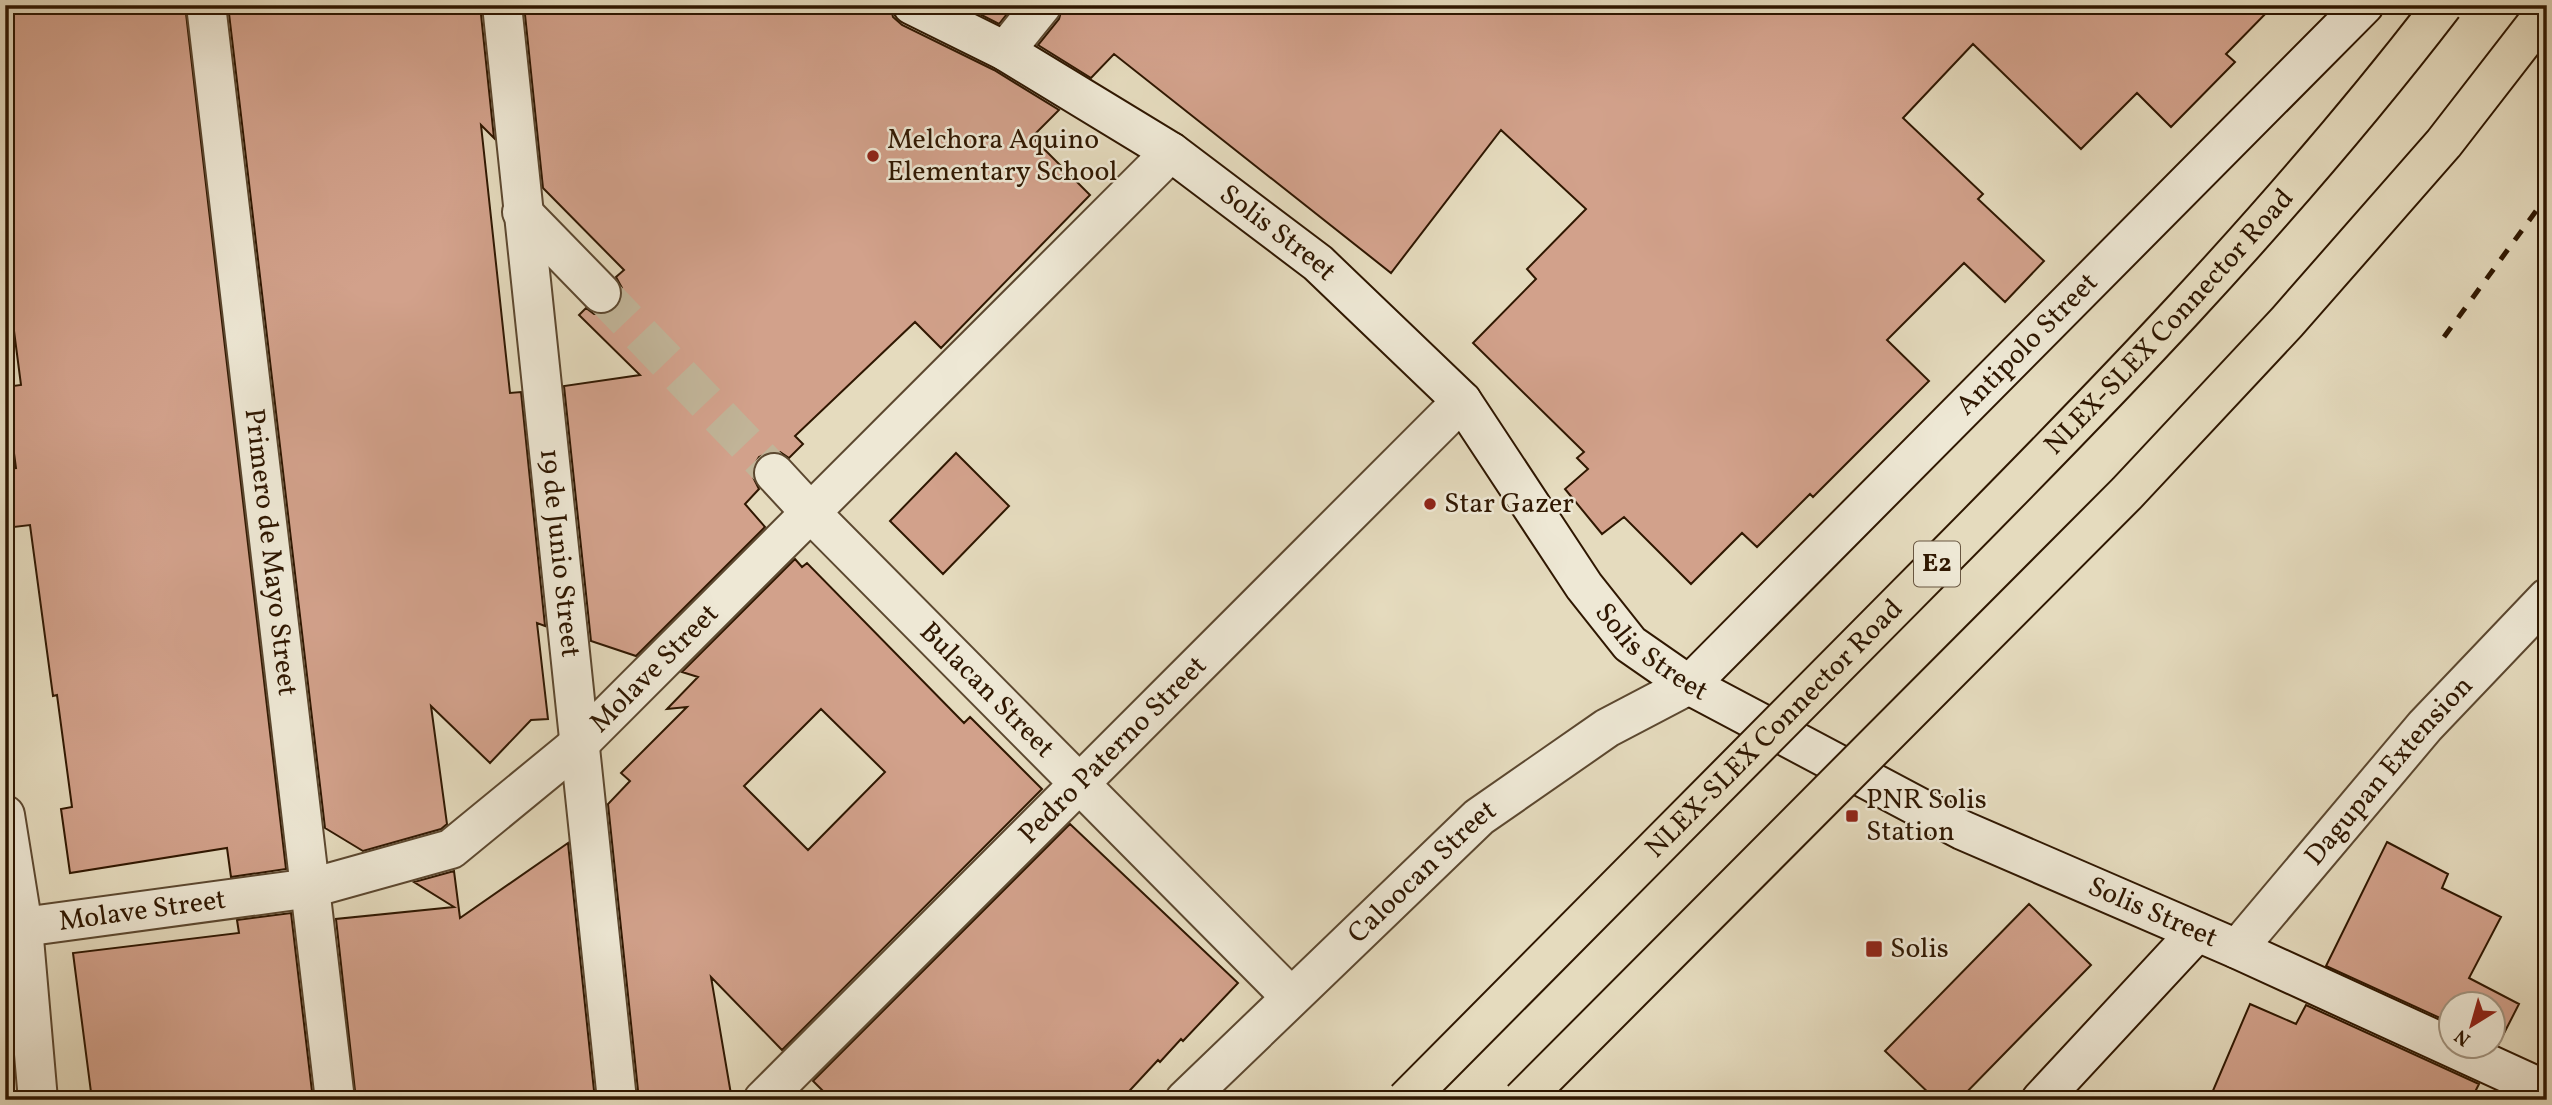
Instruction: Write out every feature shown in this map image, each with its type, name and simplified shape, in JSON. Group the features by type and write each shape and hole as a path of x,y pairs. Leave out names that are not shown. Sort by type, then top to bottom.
{"highway":[{"name":"NLEX-SLEX Connector Road","path":"1406,1100 2065,436 2234,255 2378,90 2443,5"},
{"path":"1522,1100 2137,483 2287,322 2444,144 2547,10"}],"street":[{"name":"Primero de Mayo Street","path":"206,5 335,1100"},
{"name":"19 de Junio Street","path":"502,5 617,1100"},
{"name":"Solis Street","path":"912,5 1005,51 1171,152 1318,263 1462,401 1584,586 1630,644 1689,685 1962,830 2237,949 2547,1091"},
{"path":"1005,51 1042,5"},
{"name":"Antipolo Street","path":"1689,685 2364,5"},
{"name":"Molave Street","path":"14,933 312,888 451,849 579,744 1171,152"},
{"path":"522,212 601,293"},
{"name":"Pedro Paterno Street","path":"763,1100 1077,783 1462,401"},
{"name":"Bulacan Street","path":"774,473 1290,996"},
{"name":"Dagupan Extension","path":"2237,949 2425,726 2547,598"},
{"name":"Caloocan Street","path":"1185,1100 1290,996 1479,817 1607,728 1689,685"},
{"path":"5,815 14,933 38,1100"},
{"path":"2041,1100 2197,932"}],"building":[{"path":"5,5 185,5 286,869 231,877 227,848 70,873 61,809 72,807 57,695 53,696 30,525 14,527 6,469 16,468 5,387 21,385 10,300 5,301 5,232 12,231 5,175"},
{"path":"228,5 480,5 494,138 481,125 510,393 521,392 545,626 537,623 548,719 531,720 490,763 431,706 447,824 441,829 363,851 325,828"},
{"path":"524,5 890,5 893,17 902,25 994,70 1059,110 1032,137 1090,195 941,348 915,322 795,436 803,444 789,458 780,452 770,452 759,457 753,467 753,477 759,489 745,504 765,527 636,656 591,641 564,386 640,375 579,315 586,308 594,314 606,314 617,308 622,298 622,288 616,277 624,270 543,188"},
{"path":"962,5 1014,5 999,24"},
{"path":"1063,5 2274,5 2226,54 2235,62 2171,127 2137,93 2081,149 1973,44 1903,118 1983,194 1978,199 2044,261 2005,302 1964,263 1887,340 1929,381 1813,497 1810,494 1757,547 1742,533 1691,584 1624,517 1602,534 1565,489 1588,469 1577,458 1584,452 1473,343 1536,279 1527,269 1586,209 1501,130 1391,273 1114,54 1091,78 1038,45 1059,19"},
{"path":"956,453 1009,506 943,574 890,521"},
{"path":"795,559 802,567 807,563 964,723 970,717 1042,789 782,1050 711,977 732,1100 639,1100 608,804 630,781 621,773 687,707 667,709 698,677 682,672","holes":["821,709 885,772 808,850 744,786"]},
{"path":"1070,824 1238,983 1183,1041 1181,1039 1160,1062 1158,1060 1121,1100 832,1100 813,1081"},
{"path":"2387,842 2448,874 2442,888 2501,917 2469,978 2492,990 2436,990 2436,1016 2326,966"},
{"path":"568,843 595,1100 356,1100 336,919 454,907 414,882 454,871 460,918"},
{"path":"2029,904 2091,965 1959,1100 1936,1100 1885,1051"},
{"path":"291,913 313,1100 92,1100 73,953 239,933 237,920"},
{"path":"2506,997 2519,1004 2506,1029"},
{"path":"2250,1004 2296,1024 2306,1005 2479,1084 2471,1100 2209,1100"}],"tunnel":[{"path":"601,293 774,473"}],"railway":[{"path":"2444,337 2547,196"}],"place":[{"name":"Melchora Aquino Elementary School","path":"873,156"},
{"name":"Star Gazer","path":"1430,504"},
{"name":"PNR Solis Station","path":"1852,816"},
{"name":"Solis","path":"1874,949"}]}
